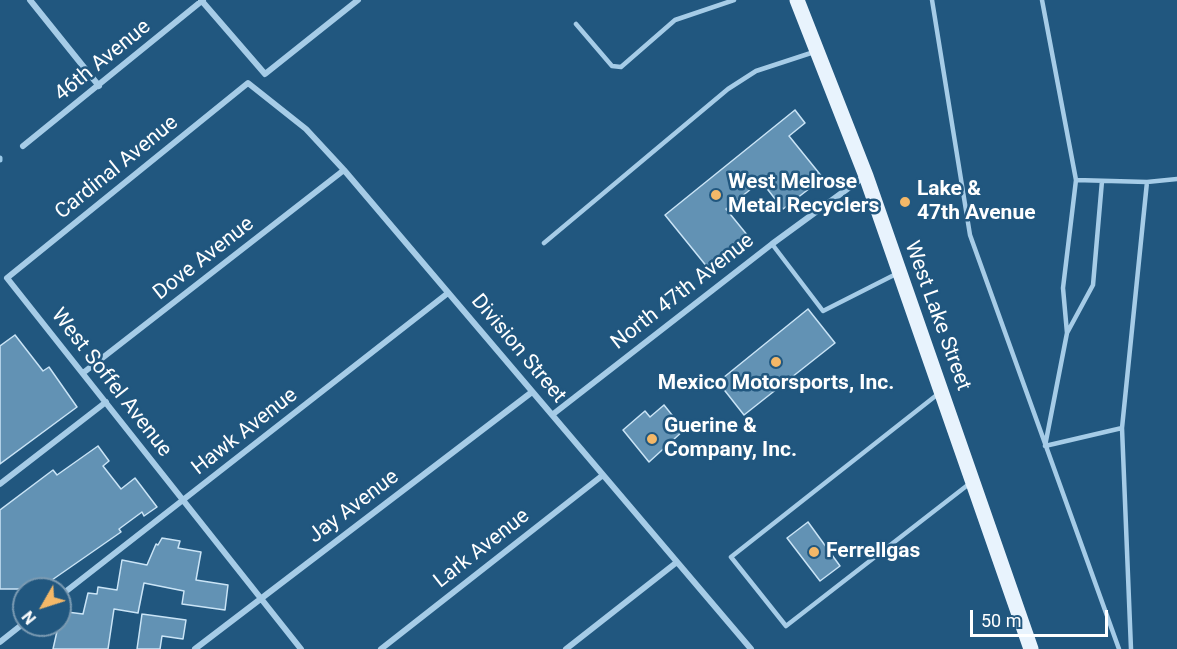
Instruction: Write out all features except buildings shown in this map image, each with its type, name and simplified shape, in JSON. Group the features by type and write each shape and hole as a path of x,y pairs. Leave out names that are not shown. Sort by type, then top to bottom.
{"main road":[{"name":"West Lake Street","path":"797,0 866,176 1030,649"}],"street":[{"path":"30,0 99,86"},
{"path":"202,0 266,74 358,0"},
{"name":"46th Avenue","path":"23,146 202,0"},
{"name":"Division Street","path":"248,83 306,129 344,170 750,649"},
{"name":"Cardinal Avenue","path":"7,278 248,83"},
{"name":"Dove Avenue","path":"83,373 344,170"},
{"name":"North 47th Avenue","path":"552,415 772,244 866,176"},
{"name":"West Soffel Avenue","path":"7,278 301,649"},
{"name":"Hawk Avenue","path":"72,587 448,293"},
{"name":"Jay Avenue","path":"195,649 532,392"},
{"path":"0,484 106,402"},
{"name":"Lark Avenue","path":"381,649 603,475"},
{"path":"566,649 677,562"},
{"path":"0,642 12,632"}],"lane":[{"path":"576,24 612,66 621,67 675,20 734,0"},
{"path":"932,0 970,236 1119,649"},
{"path":"1042,0 1076,180 1063,288 1067,333 1045,446"},
{"path":"544,243 728,90 756,71 817,51"},
{"path":"1076,180 1147,182 1177,178"},
{"path":"1067,333 1093,285 1102,181"},
{"path":"1131,649 1122,428 1147,182"},
{"path":"772,244 823,311 899,272"},
{"path":"942,391 731,557 786,626 973,480"},
{"path":"1045,446 1122,428"}],"place":[{"name":"West Melrose Metal Recyclers","path":"716,195"},
{"name":"Lake & 47th Avenue","path":"905,202"},
{"name":"Mexico Motorsports, Inc.","path":"776,362"},
{"name":"Guerine & Company, Inc.","path":"652,439"},
{"name":"Ferrellgas","path":"814,552"}]}
